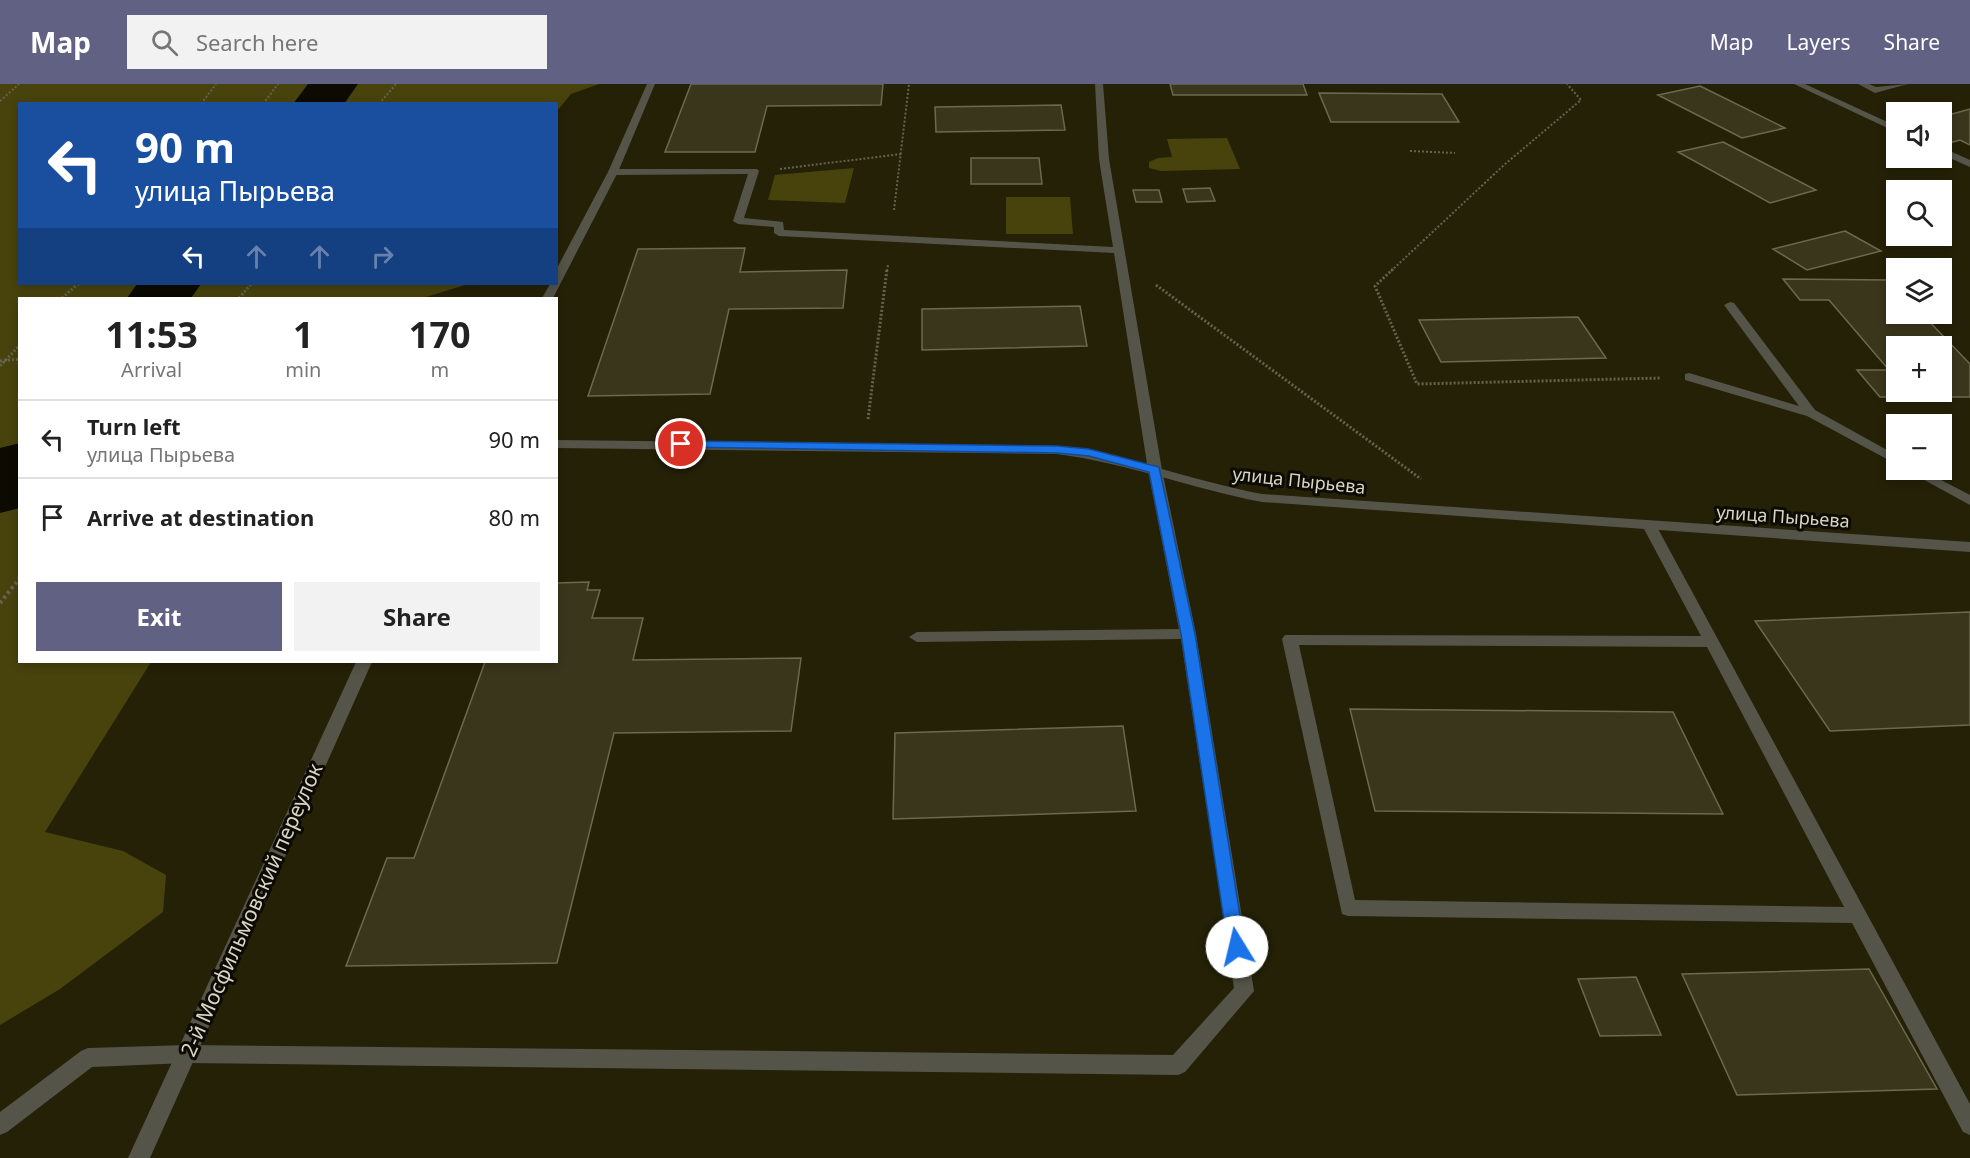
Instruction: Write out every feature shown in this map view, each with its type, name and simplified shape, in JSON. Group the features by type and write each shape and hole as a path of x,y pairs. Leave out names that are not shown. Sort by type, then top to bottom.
{"street":[{"path":"558,278 613,172 651,84"},
{"path":"0,1125 88,1058 187,1054 1178,1065 1244,991 1188,634 1155,470 1104,159 1099,84"},
{"path":"1798,84 1886,124"},
{"path":"1862,84 1875,90 1904,84"},
{"path":"1952,155 1970,164"},
{"path":"613,172 754,171 738,221 779,224 779,233 1120,255"},
{"path":"1730,305 1811,413"},
{"path":"1689,377 1811,413 1886,454"},
{"name":"улица Пырьева","path":"558,444 1057,450 1089,453 1155,470 1222,492 1262,498 1970,547"},
{"path":"1931,480 1970,501"},
{"path":"1650,526 1970,1125"},
{"path":"917,637 1188,634"},
{"path":"1712,642 1290,639 1348,908 1856,915"},
{"name":"2-й Мосфильмовский переулок","path":"139,1158 364,663"}],"path":[{"path":"0,100 19,84"},
{"path":"202,102 216,84"},
{"path":"264,102 278,84"},
{"path":"381,102 396,84"},
{"path":"1567,84 1581,100 1504,165 1375,285 1417,384 1689,377"},
{"path":"1410,151 1455,153"},
{"path":"754,171 901,154"},
{"path":"1120,255 1467,513"},
{"path":"63,297 77,285"},
{"path":"240,297 250,285"},
{"path":"0,366 18,347"},
{"path":"0,361 18,359"},
{"path":"0,603 18,580"}],"shaded area":[{"path":"0,84 599,84 571,94 558,110 558,102 18,102 18,285 465,285 426,297 18,297 18,663 150,663 45,832 123,851 166,875 163,912 60,989 0,1025"},
{"path":"1227,138 1240,169 1161,171 1149,168 1149,162 1158,158 1172,157 1167,139"},
{"path":"854,168 845,203 768,200 775,175"},
{"path":"1006,197 1070,197 1073,234 1006,234"}],"building":[{"path":"691,84 883,84 881,105 767,106 755,152 665,152"},
{"path":"1170,84 1303,84 1307,95 1173,95"},
{"path":"1700,86 1785,128 1742,138 1658,95"},
{"path":"1319,93 1442,94 1459,122 1331,122"},
{"path":"1061,105 1065,130 936,132 935,107"},
{"path":"1970,109 1970,145 1960,140 1952,142 1952,114"},
{"path":"1723,142 1816,190 1770,203 1678,152"},
{"path":"971,158 1039,158 1042,184 971,184"},
{"path":"1210,188 1215,201 1187,202 1183,189"},
{"path":"1133,190 1159,190 1162,202 1136,202"},
{"path":"1845,231 1881,251 1807,270 1773,249"},
{"path":"745,248 740,272 847,270 843,308 729,309 710,394 588,396 638,249"},
{"path":"1783,279 1886,280 1886,324 1932,324 1943,336 1886,336 1886,366 1829,300 1800,300"},
{"path":"1080,306 1087,346 922,350 922,309"},
{"path":"1578,317 1606,358 1441,362 1419,320"},
{"path":"1952,345 1970,364 1970,397 1952,397"},
{"path":"1857,370 1886,370 1886,397 1880,397"},
{"path":"589,582 587,590 600,590 592,618 643,618 633,660 801,658 791,731 614,733 557,963 346,966 387,858 414,858 485,663 558,663 558,583"},
{"path":"1970,612 1970,725 1830,731 1755,621"},
{"path":"1350,709 1673,712 1723,814 1375,811"},
{"path":"1123,726 1136,811 893,819 895,733"},
{"path":"1869,969 1937,1089 1737,1095 1682,974"},
{"path":"1636,977 1661,1035 1600,1036 1578,979"}],"waterway":[{"path":"320,102 334,84"},
{"path":"159,297 169,285"},
{"path":"0,489 18,468"}],"route":[{"path":"681,444 1057,450 1114,458 1155,470 1188,634 1237,947"}]}
